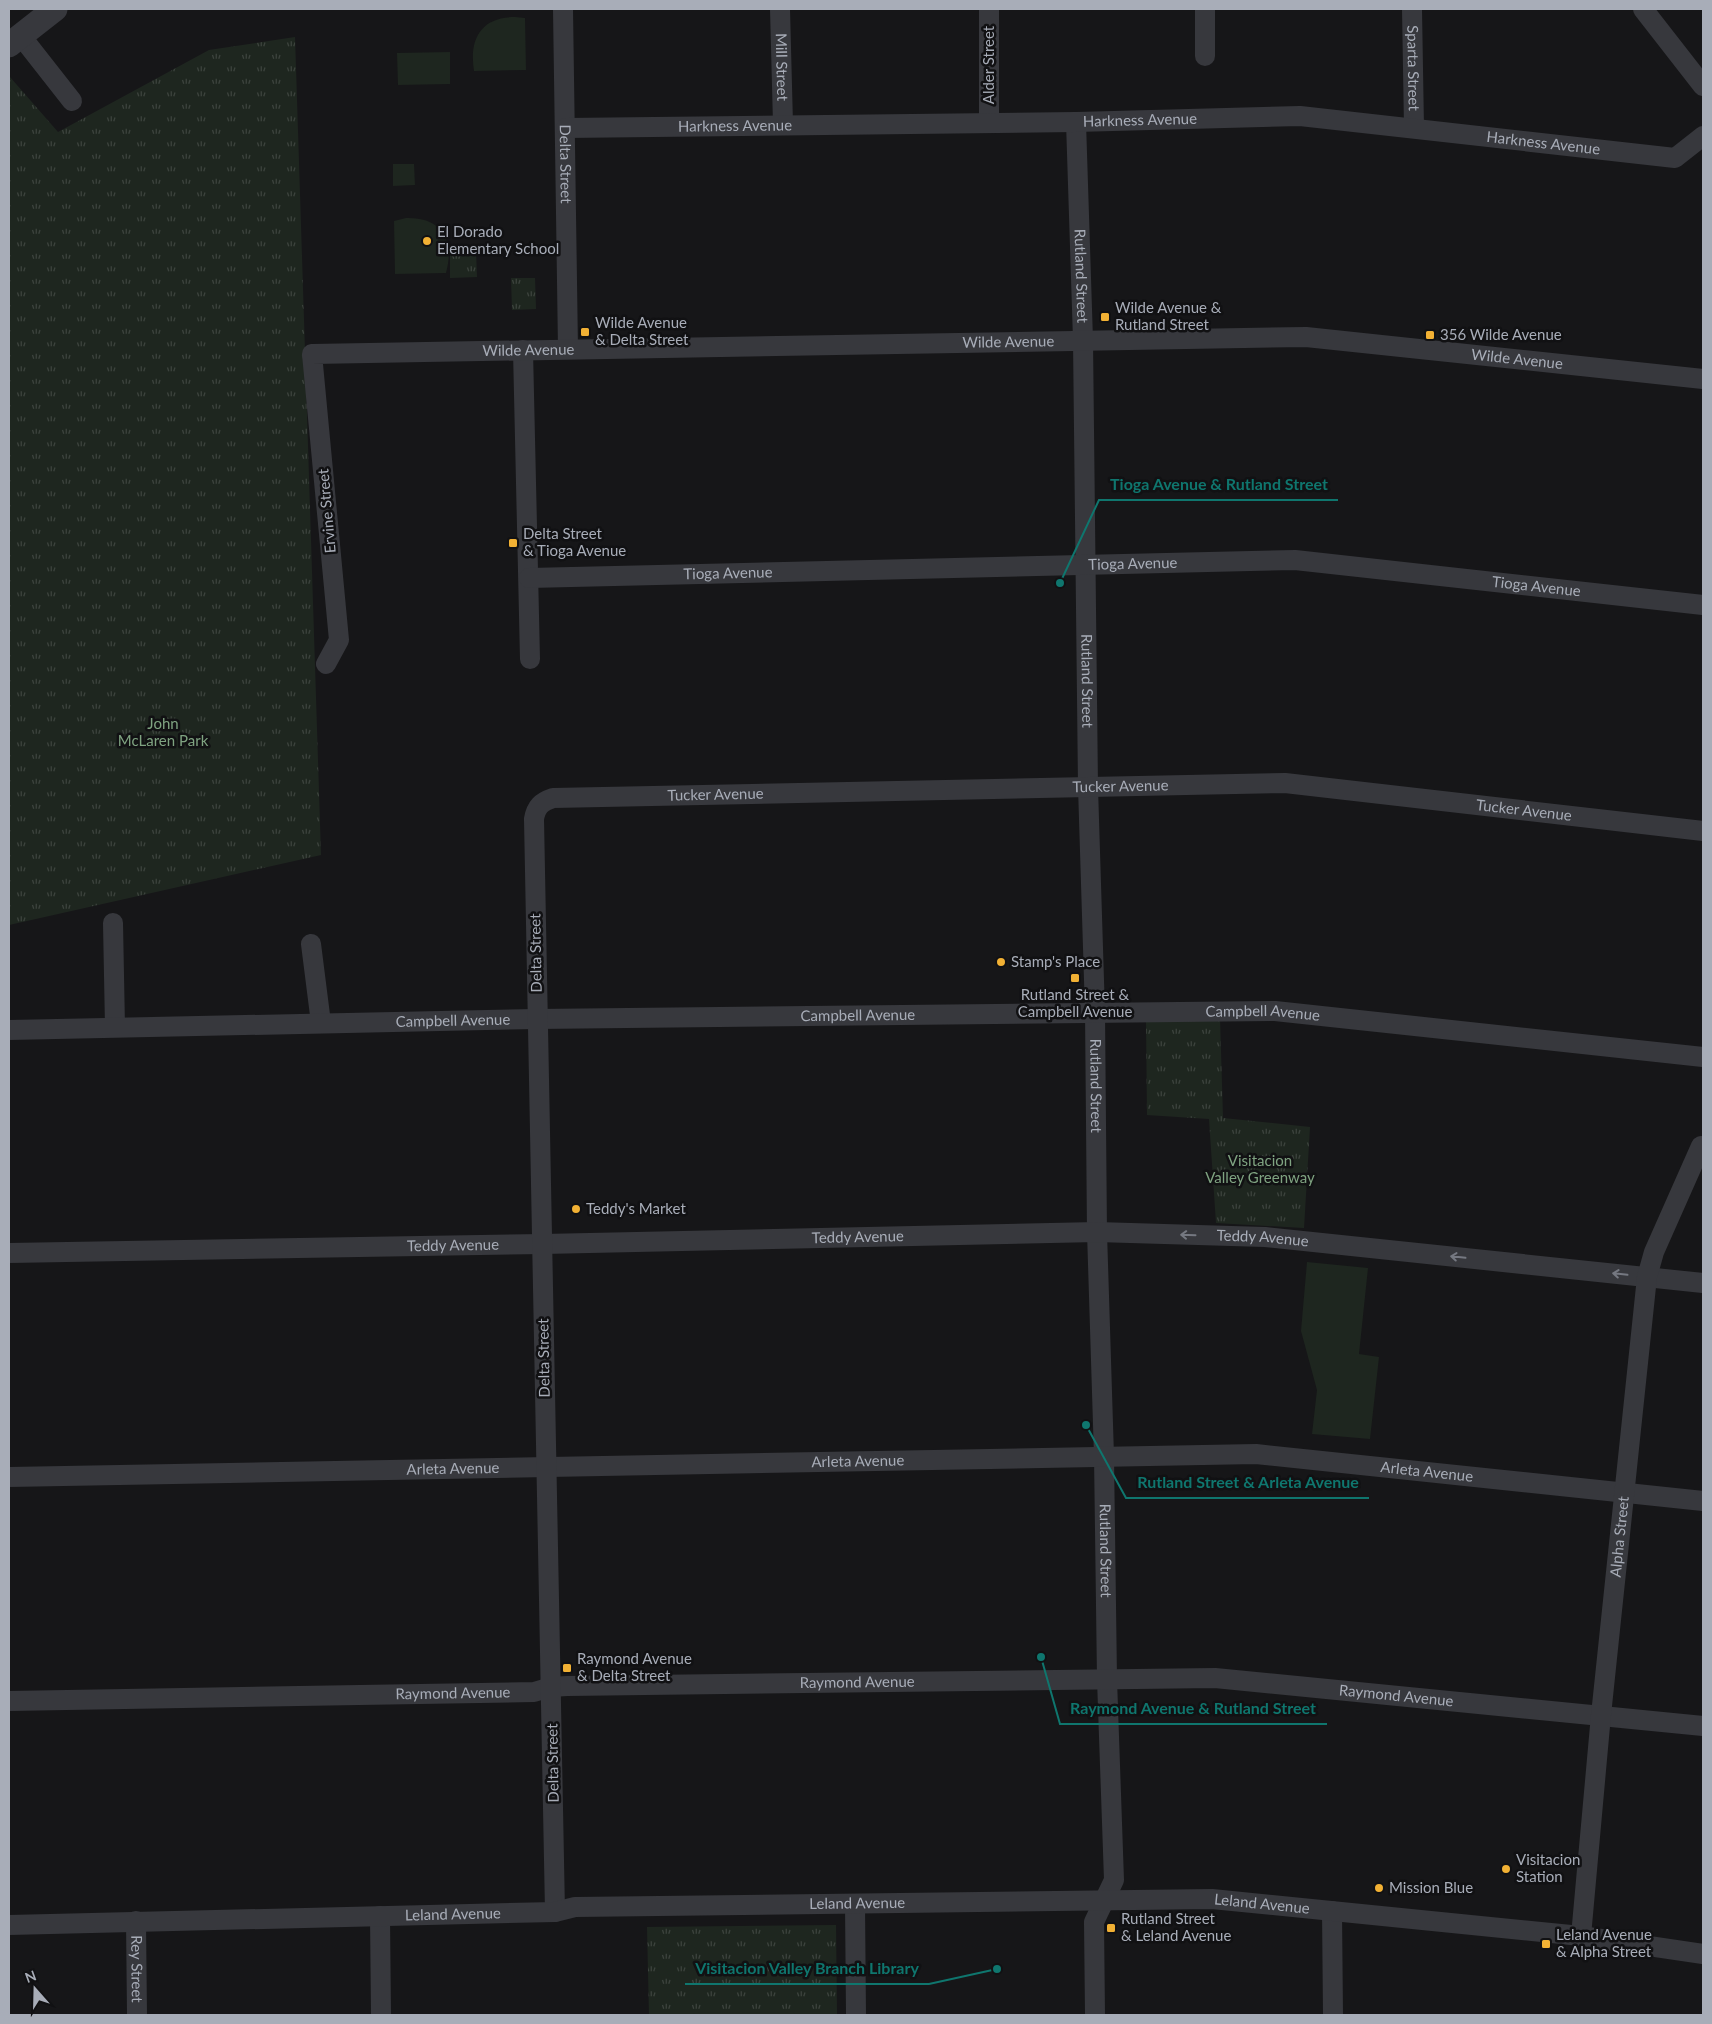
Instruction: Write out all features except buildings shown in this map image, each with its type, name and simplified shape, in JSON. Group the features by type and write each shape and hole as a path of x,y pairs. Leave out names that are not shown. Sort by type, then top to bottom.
{"street":[{"path":"54,9 15,41 72,102"},
{"name":"Delta Street","path":"563,9 568,349"},
{"name":"Mill Street","path":"780,9 783,124"},
{"name":"Alder Street","path":"989,9 989,122"},
{"path":"1205,9 1205,56"},
{"name":"Sparta Street","path":"1412,9 1414,128"},
{"path":"1643,9 1703,86"},
{"name":"Harkness Avenue","path":"566,128 1076,122 1300,116 1675,158 1703,136"},
{"name":"Rutland Street","path":"1076,122 1083,340 1084,566 1095,1012 1096,1232 1104,1456 1107,1680 1114,1880 1094,1922 1095,2015"},
{"name":"Wilde Avenue","path":"312,354 1306,337 1703,379"},
{"path":"523,350 530,578 530,659"},
{"name":"Ervine Street","path":"312,354 339,640 326,664"},
{"name":"Tioga Avenue","path":"530,578 1295,560 1703,605"},
{"name":"Tucker Avenue","path":"538,806 552,798 1285,783 1703,831"},
{"name":"Delta Street","path":"538,806 534,819 537,1019 555,1912"},
{"path":"113,923 116,1027"},
{"path":"311,944 321,1023"},
{"name":"Campbell Avenue","path":"9,1030 537,1019 1275,1011 1703,1057"},
{"name":"Alpha Street","path":"1581,1936 1601,1715 1626,1493 1647,1277 1654,1252 1701,1146"},
{"name":"Teddy Avenue","path":"9,1253 1096,1232 1265,1236 1703,1283"},
{"name":"Arleta Avenue","path":"9,1477 1256,1454 1703,1501"},
{"name":"Raymond Avenue","path":"9,1701 534,1692 551,1687 1215,1678 1703,1726"},
{"name":"Leland Avenue","path":"9,1925 555,1912 575,1907 855,1905 1212,1899 1581,1936 1703,1954"},
{"path":"855,1905 856,2015"},
{"path":"1332,1911 1333,2015"},
{"path":"380,1916 381,2015"},
{"name":"Rey Street","path":"136,1921 137,2015"}],"green space":[{"path":"515,17 525,18 526,70 474,71 473,49 480,32 493,21"},
{"name":"John McLaren Park","path":"295,37 321,855 9,925 9,79 10,77 58,132 209,50"},
{"path":"450,52 450,84 398,85 397,53"},
{"path":"393,164 414,164 415,185 393,186"},
{"path":"406,218 429,222 437,226 443,233 449,250 446,273 395,274 394,221"},
{"path":"476,251 477,277 450,278 450,252"},
{"path":"511,278 535,278 536,309 512,310"},
{"name":"Visitacion Valley Greenway","path":"1220,1018 1223,1118 1310,1127 1304,1228 1216,1223 1209,1119 1147,1115 1146,1019"},
{"path":"1307,1262 1368,1268 1359,1354 1379,1357 1370,1439 1312,1434 1317,1390 1301,1331"},
{"path":"836,1925 837,2015 649,2015 647,1927"},
{"path":"793,2012 796,2015 691,2015 695,2013"}],"place":[{"name":"El Dorado Elementary School","path":"427,241"},
{"name":"Wilde Avenue & Rutland Street","path":"1105,317"},
{"name":"Wilde Avenue & Delta Street","path":"585,332"},
{"name":"356 Wilde Avenue","path":"1430,335"},
{"name":"Delta Street & Tioga Avenue","path":"513,543"},
{"name":"Tioga Avenue & Rutland Street","path":"1060,583"},
{"name":"Stamp's Place","path":"1001,962"},
{"name":"Rutland Street & Campbell Avenue","path":"1075,978"},
{"name":"Teddy's Market","path":"576,1209"},
{"name":"Rutland Street & Arleta Avenue","path":"1086,1425"},
{"name":"Raymond Avenue & Rutland Street","path":"1041,1657"},
{"name":"Raymond Avenue & Delta Street","path":"567,1668"},
{"name":"Visitacion Station","path":"1506,1869"},
{"name":"Mission Blue","path":"1379,1888"},
{"name":"Rutland Street & Leland Avenue","path":"1111,1928"},
{"name":"Leland Avenue & Alpha Street","path":"1546,1944"},
{"name":"Visitacion Valley Branch Library","path":"997,1969"}]}
